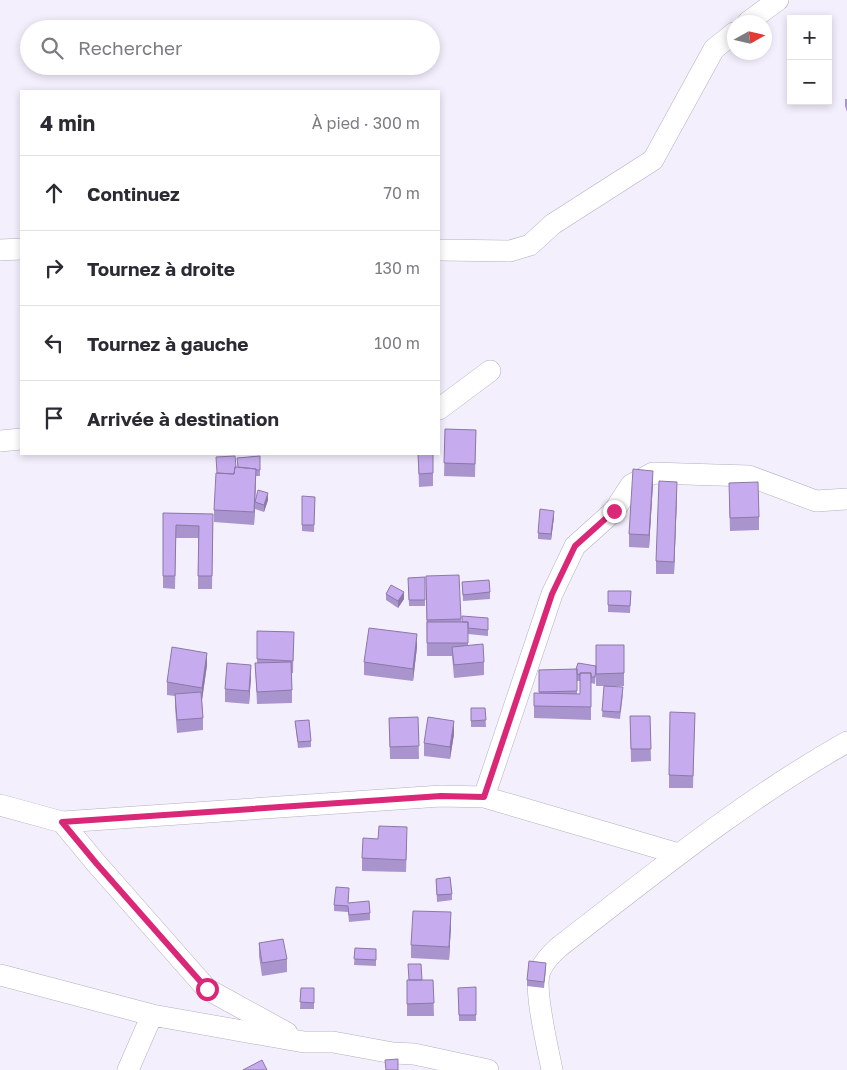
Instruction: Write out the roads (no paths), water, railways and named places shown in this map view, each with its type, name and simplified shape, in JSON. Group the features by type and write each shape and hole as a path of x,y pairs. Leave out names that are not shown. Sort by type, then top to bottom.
{"street":[{"path":"758,15 778,0"},
{"path":"440,250 510,251 530,244 553,224 653,160 714,49 727,39"},
{"path":"0,250 20,249"},
{"path":"440,408 490,371"},
{"path":"0,441 20,439"},
{"path":"484,797 552,594 575,546 614,511 631,486 653,473 749,476 816,501 847,499"},
{"path":"552,1070 539,992 539,972 548,956 558,946 679,854 775,785 847,742"},
{"path":"0,806 62,822 424,797 484,797 679,854"},
{"path":"62,822 207,989 304,1042"},
{"path":"0,975 152,1015 304,1042 333,1042 393,1053 414,1054 488,1070"},
{"path":"128,1070 152,1015"}]}
